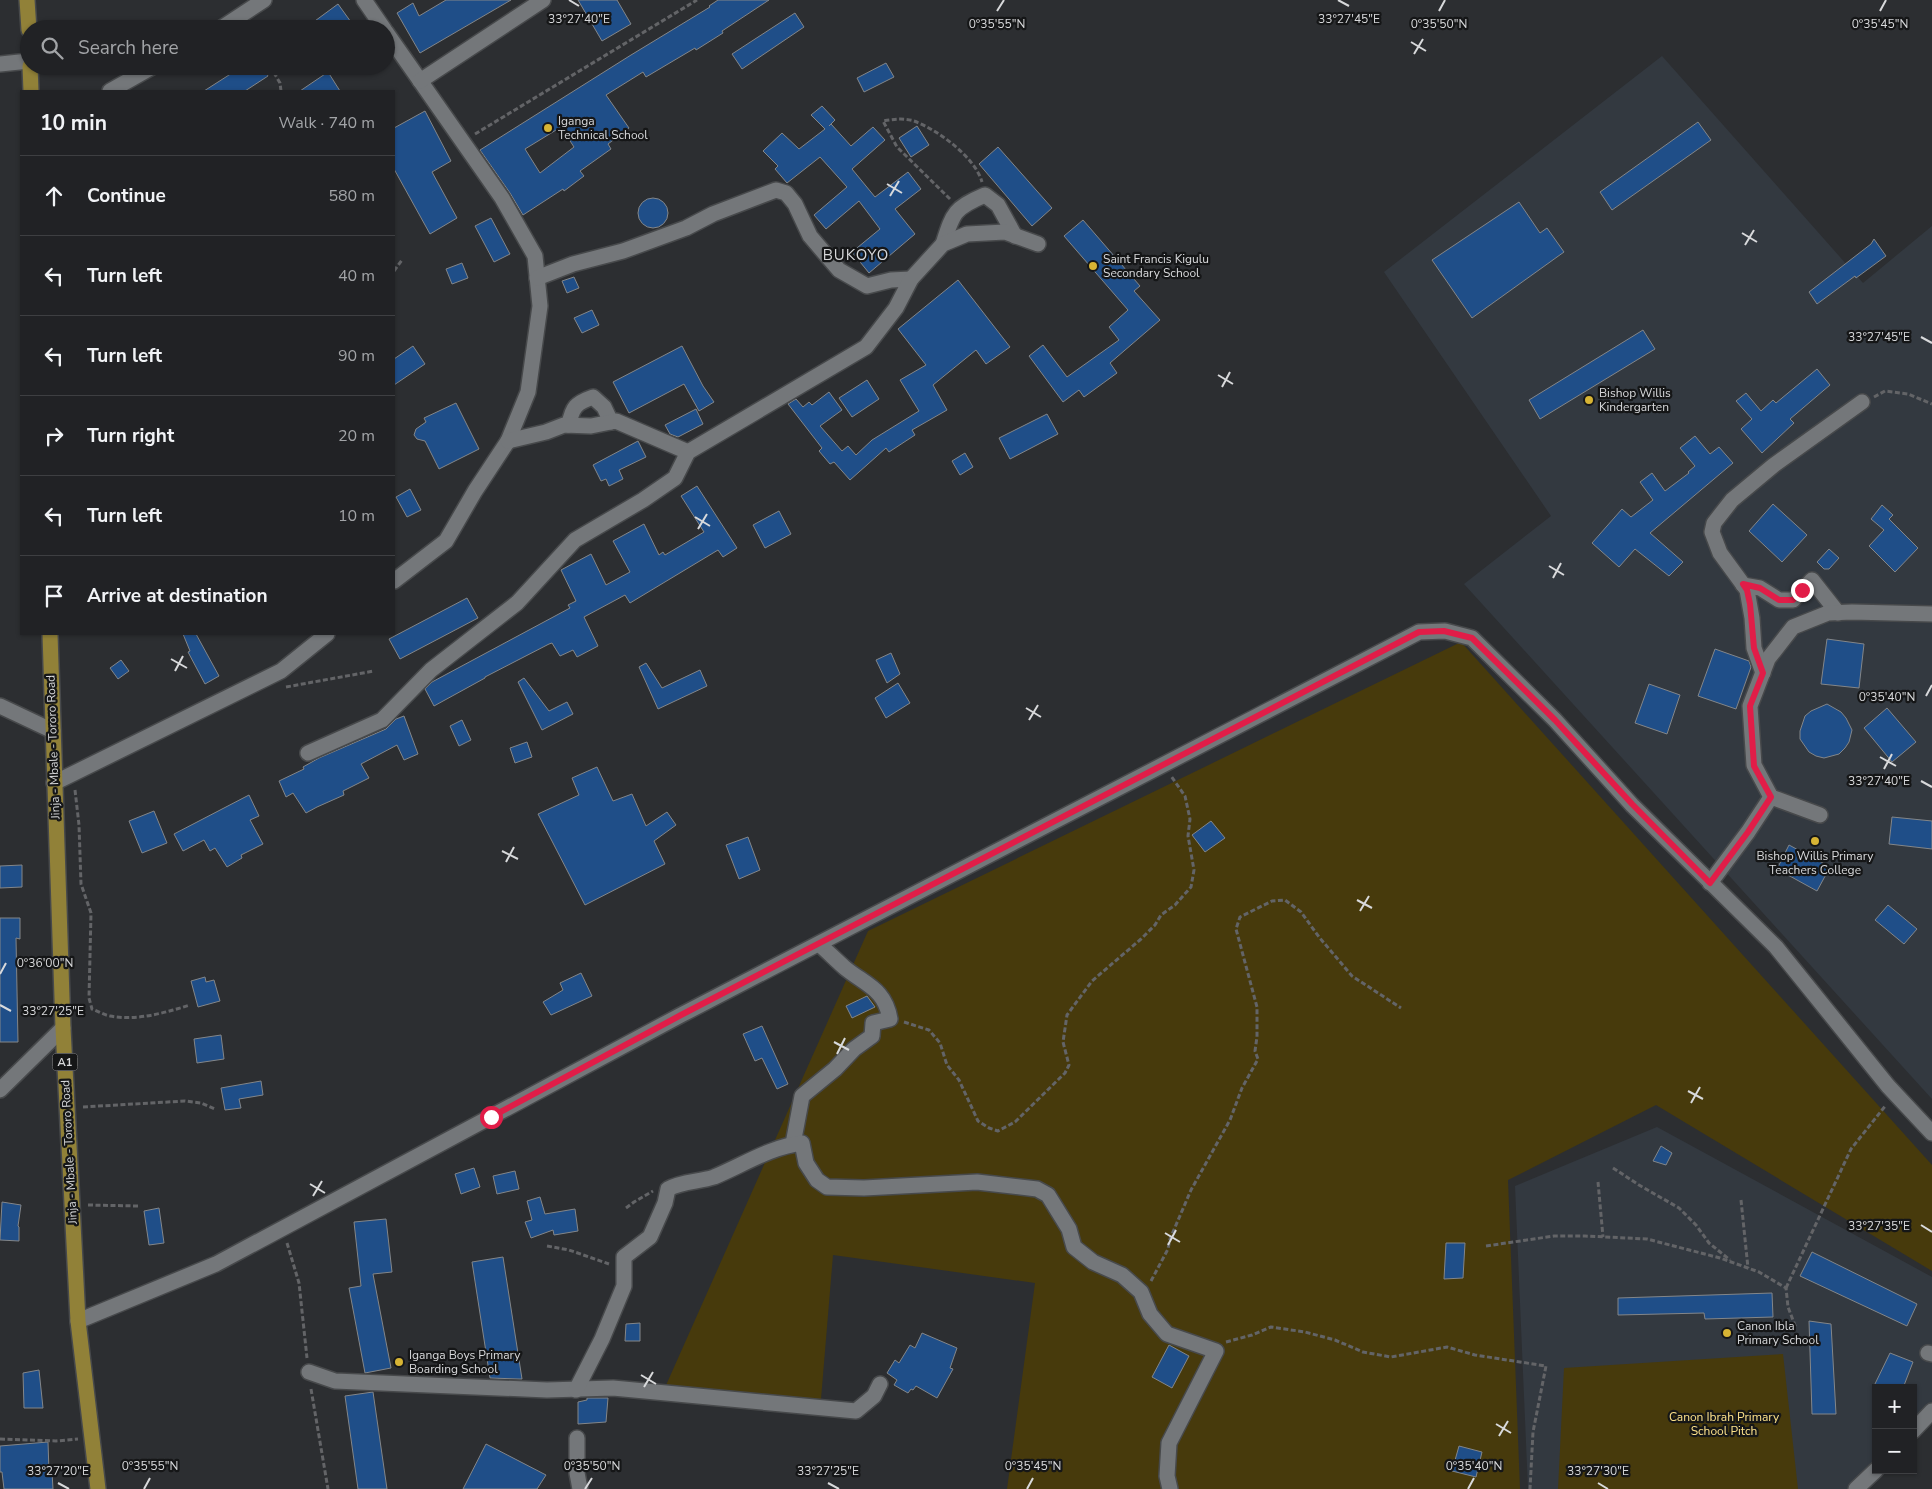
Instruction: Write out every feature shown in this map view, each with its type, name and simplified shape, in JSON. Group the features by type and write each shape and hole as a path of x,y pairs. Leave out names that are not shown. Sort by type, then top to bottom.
{"main road":[{"path":"28,0 29,20"},
{"path":"30,75 31,90"},
{"name":"Jinja - Mbale - Tororo Road","path":"50,635 63,1028 78,1321 98,1489"}],"street":[{"path":"234,20 264,0"},
{"path":"364,0 378,20"},
{"path":"420,81 543,0"},
{"path":"395,45 502,198 535,256 540,306 528,392 508,441 446,541 395,580"},
{"path":"0,64 20,62"},
{"path":"112,90 138,75"},
{"path":"537,278 573,264 623,252 776,190 786,193 795,204 810,236 839,270 866,286 891,280 911,279"},
{"path":"308,753 382,720 431,670 517,603 575,540 643,500 674,478 688,452 866,347 896,308 911,279 943,244 950,222 959,208 985,195 998,205 1015,236"},
{"path":"943,244 967,234 1005,232 1038,244"},
{"path":"569,425 571,413 579,402 593,397 604,407 611,422"},
{"path":"1763,673 1754,648 1752,618 1747,590 1720,552 1712,532 1714,523 1732,500 1774,465 1862,402"},
{"path":"508,441 546,432 564,425 591,426 616,421 688,452"},
{"path":"1743,584 1760,588 1779,600 1793,600 1812,580 1838,613"},
{"path":"1820,815 1771,797 1754,766 1750,706 1768,659 1793,627 1828,613 1932,614"},
{"path":"78,1321 216,1264 681,1015 1419,632 1444,631 1472,638 1555,720 1632,804 1776,947 1895,1094 1932,1133"},
{"path":"54,784 281,671 326,635"},
{"path":"0,706 53,732"},
{"path":"1710,883 1771,797"},
{"path":"793,1144 802,1096 835,1069 854,1049 872,1036 873,1023 890,1019 888,1006 871,985 846,969 819,944"},
{"path":"0,1090 63,1028"},
{"path":"576,1390 602,1339 624,1286 624,1256 650,1237 665,1203 668,1189 675,1185 712,1177 787,1145 802,1143 806,1163 817,1180 827,1187 864,1188 977,1182 1038,1189 1048,1195 1056,1206 1069,1229 1074,1247 1093,1262 1122,1275 1141,1292 1150,1314 1167,1334 1216,1351 1169,1443 1167,1476 1170,1489"},
{"path":"309,1372 335,1381 344,1382 548,1390 613,1388 856,1410 874,1396 880,1384"},
{"path":"1915,1429 1932,1410"},
{"path":"577,1438 577,1474 580,1489"}],"path":[{"path":"463,141 697,0"},
{"path":"276,75 280,82 281,90"},
{"path":"959,208 897,147 883,121 898,118 913,121 934,131 964,154 979,174 985,195"},
{"path":"395,270 402,260"},
{"path":"1862,402 1885,391 1908,394 1932,404"},
{"path":"279,689 374,671"},
{"path":"890,1019 929,1030 940,1043 947,1065 959,1080 978,1121 998,1131 1014,1122 1065,1073 1069,1065 1063,1042 1067,1015 1092,981 1141,939 1155,925 1161,915 1176,904 1191,887 1194,870 1188,836 1190,819 1185,796 1162,766"},
{"path":"72,774 80,825 81,884 91,913 89,998 92,1009 110,1016 132,1017 156,1015 190,1005"},
{"path":"1141,1292 1154,1278 1162,1264 1170,1239 1191,1190 1223,1134 1242,1088 1258,1059 1255,1050 1258,1007 1238,939 1236,929 1240,917 1272,901 1286,900 1301,912 1319,937 1352,976 1401,1008"},
{"path":"1796,1328 1788,1307 1786,1288 1851,1149 1895,1094"},
{"path":"67,1108 185,1101 201,1103 215,1109"},
{"path":"1613,1168 1679,1208 1696,1225 1709,1243 1732,1262"},
{"path":"1598,1182 1603,1237"},
{"path":"626,1208 655,1190 668,1189"},
{"path":"1741,1200 1748,1268"},
{"path":"72,1204 139,1206"},
{"path":"1486,1246 1554,1236 1648,1239 1732,1262 1759,1272 1786,1288"},
{"path":"547,1246 569,1250 606,1264 624,1265"},
{"path":"1216,1351 1228,1340 1252,1335 1271,1327 1305,1332 1334,1340 1363,1352 1390,1357 1447,1347 1475,1355 1546,1366 1533,1432 1530,1489"},
{"path":"0,1439 56,1441 92,1438"}],"shaded area":[{"name":"Bishop Willis Primary Teachers College","path":"1662,56 1863,283 1932,226 1932,1099 1464,584 1551,516 1384,272"},
{"name":"Canon Ibla Primary School","path":"1657,1127 1932,1277 1932,1402 1917,1420 1917,1384 1872,1384 1872,1467 1847,1489 1528,1489 1515,1186"}],"green space":[{"path":"1461,642 1932,1165 1932,1271 1656,1105 1508,1180 1520,1489 1007,1489 1035,1283 833,1255 821,1399 663,1392 868,931"},
{"name":"Canon Ibrah Primary School Pitch","path":"1783,1354 1798,1489 1558,1489 1564,1368"}],"building":[{"path":"446,0 511,0 420,53 397,13 413,3 419,16"},
{"path":"578,0 617,0 631,24 602,41"},
{"path":"718,0 769,0 696,50 695,48 646,77 643,72 606,95 629,128 608,144 611,149 580,171 584,176 564,191 563,189 523,215 480,150","holes":["561,127 574,147 540,173 525,149"]},
{"path":"338,4 350,20 316,20"},
{"path":"795,13 804,27 742,69 732,54"},
{"path":"886,63 894,77 864,92 857,78"},
{"path":"229,75 268,76 247,90 206,90"},
{"path":"324,75 330,75 339,90 301,90"},
{"path":"822,106 835,120 831,124 851,146 873,127 885,140 852,169 875,197 908,172 921,189 895,209 915,234 869,273 852,252 880,229 859,201 826,229 814,215 847,187 820,157 787,183 775,169 778,166 763,151 782,133 799,149 825,129 811,115"},
{"path":"425,111 451,161 432,172 457,218 430,234 395,171 395,127"},
{"path":"1698,122 1711,140 1612,210 1600,192"},
{"path":"917,126 929,145 911,157 899,138"},
{"path":"998,147 1052,208 1032,226 979,164"},
{"path":"653,198 664,202 668,213 664,224 653,228 642,224 638,213 642,202"},
{"path":"1519,202 1540,233 1547,228 1564,252 1472,318 1432,260"},
{"path":"491,218 510,254 494,262 475,226"},
{"path":"1083,220 1140,286 1134,291 1160,320 1110,363 1117,373 1084,397 1079,390 1063,402 1029,356 1043,345 1067,377 1119,340 1109,327 1128,310 1064,236"},
{"path":"1874,239 1886,256 1817,304 1809,292 1871,244"},
{"path":"462,263 468,278 452,284 446,269"},
{"path":"574,277 579,288 567,293 562,281"},
{"path":"958,280 1010,347 986,364 976,350 933,385 947,410 912,430 915,435 889,452 886,448 850,480 834,462 830,464 819,451 822,448 788,404 796,399 803,407 809,402 812,405 829,392 842,410 820,426 842,451 848,446 856,455 872,440 919,411 900,380 926,365 898,329"},
{"path":"592,310 599,325 582,333 574,318"},
{"path":"1643,330 1655,349 1540,419 1529,400"},
{"path":"413,346 425,364 395,384 395,358"},
{"path":"682,346 703,386 714,402 699,411 684,384 629,413 613,382"},
{"path":"1817,369 1830,385 1790,419 1794,423 1762,453 1741,429 1752,419 1736,401 1746,393 1761,411 1773,400 1776,403"},
{"path":"867,380 879,399 852,417 839,398"},
{"path":"456,403 479,449 439,469 425,441 417,439 414,435 416,429 426,422 424,418"},
{"path":"696,409 703,424 678,437 670,434 665,425"},
{"path":"1047,414 1058,434 1010,459 999,438"},
{"path":"1695,436 1710,454 1719,447 1733,463 1650,533 1683,562 1669,576 1635,549 1619,567 1592,543 1622,509 1631,517 1653,500 1640,482 1652,473 1665,491 1689,473 1695,466 1680,448"},
{"path":"638,441 646,457 619,470 623,479 609,486 606,479 601,481 593,465"},
{"path":"965,453 973,467 960,475 952,461"},
{"path":"697,486 737,548 723,557 718,550 630,603 625,595 584,617 598,646 577,657 573,650 560,656 552,643 549,644 434,706 425,689 432,682 570,608 568,605 576,601 561,570 591,554 606,585 630,572 613,541 644,524 659,555 663,552 665,555 704,532 681,496"},
{"path":"410,489 421,510 407,517 396,497"},
{"path":"1773,504 1807,535 1782,562 1749,531"},
{"path":"1882,505 1893,515 1889,519 1918,548 1895,572 1869,546 1884,530 1871,519"},
{"path":"779,511 791,534 765,548 753,525"},
{"path":"1829,549 1839,558 1829,569 1824,569 1817,562"},
{"path":"467,598 478,618 400,659 389,639"},
{"path":"183,635 197,635 219,676 205,684 188,652 190,651"},
{"path":"1827,639 1864,644 1859,688 1821,684"},
{"path":"1715,649 1749,661 1751,667 1736,709 1698,696"},
{"path":"891,653 900,674 887,683 876,660"},
{"path":"121,660 129,671 118,679 110,668"},
{"path":"646,663 662,688 700,670 707,686 658,709 639,667"},
{"path":"524,678 549,711 567,702 573,714 542,730 518,682"},
{"path":"898,683 910,703 886,718 875,698"},
{"path":"1649,684 1680,695 1667,734 1635,723"},
{"path":"1827,704 1841,712 1852,730 1849,742 1839,754 1824,758 1809,752 1800,739 1800,731 1805,716 1811,711"},
{"path":"1887,708 1916,742 1892,762 1864,728"},
{"path":"404,716 418,754 404,760 397,745 361,764 369,778 343,791 344,795 306,813 293,793 286,797 279,781 304,769 303,767 319,758 386,729 396,719"},
{"path":"462,720 471,740 459,746 450,726"},
{"path":"527,742 532,757 515,763 510,748"},
{"path":"597,767 613,801 632,794 646,826 667,812 676,825 654,841 665,864 585,905 538,814 579,795 572,778"},
{"path":"249,795 259,816 250,820 263,844 241,855 242,858 227,867 215,848 210,851 204,840 183,851 174,834"},
{"path":"154,811 167,843 142,853 129,821"},
{"path":"1892,817 1932,821 1932,849 1889,844"},
{"path":"1211,821 1225,838 1205,852 1192,835"},
{"path":"748,837 760,870 739,879 726,845"},
{"path":"1789,845 1830,867 1817,891 1777,869"},
{"path":"22,865 22,887 0,888 0,866"},
{"path":"1888,905 1917,929 1904,944 1875,920"},
{"path":"0,918 20,918 20,939 16,938 18,1042 0,1042"},
{"path":"581,973 592,996 551,1015 543,1002 563,990 560,983"},
{"path":"205,977 206,982 214,980 220,1001 198,1007 191,981"},
{"path":"867,996 875,1007 852,1018 846,1006"},
{"path":"762,1026 788,1084 777,1089 762,1058 755,1061 743,1034"},
{"path":"221,1035 224,1059 197,1063 194,1039"},
{"path":"261,1081 263,1095 239,1099 241,1108 225,1110 221,1088"},
{"path":"1661,1146 1672,1153 1666,1165 1653,1161"},
{"path":"474,1168 480,1187 461,1194 455,1174"},
{"path":"515,1171 519,1189 497,1194 493,1176"},
{"path":"540,1197 545,1214 575,1209 578,1231 554,1235 553,1230 531,1238 525,1222 532,1220 527,1201"},
{"path":"2,1202 21,1205 18,1226 19,1241 0,1240"},
{"path":"159,1208 164,1243 149,1245 144,1211"},
{"path":"386,1219 392,1272 373,1274 391,1368 365,1373 349,1288 361,1286 354,1222"},
{"path":"1446,1243 1465,1243 1463,1278 1444,1279"},
{"path":"1812,1252 1917,1304 1907,1326 1800,1276"},
{"path":"503,1257 522,1379 490,1378 472,1262"},
{"path":"1772,1293 1773,1317 1705,1319 1704,1313 1618,1315 1618,1298"},
{"path":"1809,1321 1831,1324 1836,1414 1812,1414"},
{"path":"640,1323 640,1341 625,1341 626,1324"},
{"path":"922,1333 957,1348 950,1368 953,1369 937,1398 916,1386 908,1393 894,1385 897,1380 887,1373 895,1360 899,1363 910,1345 915,1348"},
{"path":"1169,1345 1189,1356 1172,1388 1152,1377"},
{"path":"1890,1353 1913,1362 1905,1384 1875,1384"},
{"path":"39,1370 43,1408 24,1408 23,1373"},
{"path":"373,1392 387,1489 358,1489 345,1396"},
{"path":"587,1398 608,1398 606,1422 578,1424 578,1402 587,1400"},
{"path":"48,1442 49,1472 52,1472 53,1489 4,1489 2,1472 0,1472 0,1446"},
{"path":"486,1444 546,1475 537,1489 463,1489"},
{"path":"1459,1446 1482,1452 1476,1477 1452,1471"}],"place":[{"name":"Iganga Technical School","path":"548,128"},
{"name":"Saint Francis Kigulu Secondary School","path":"1093,266"},
{"name":"Bishop Willis Kindergarten","path":"1589,400"},
{"name":"Bishop Willis Primary Teachers College","path":"1815,841"},
{"name":"Canon Ibla Primary School","path":"1727,1333"},
{"name":"Iganga Boys Primary Boarding School","path":"399,1362"}],"district":[{"name":"BUKOYO","path":"856,255"}],"route":[{"path":"491,1117 681,1015 1419,632 1444,631 1472,638 1555,720 1632,804 1710,883 1771,797 1754,766 1750,706 1763,673 1754,648 1750,604 1747,590 1743,584 1760,588 1779,600 1793,600 1802,590"}]}
